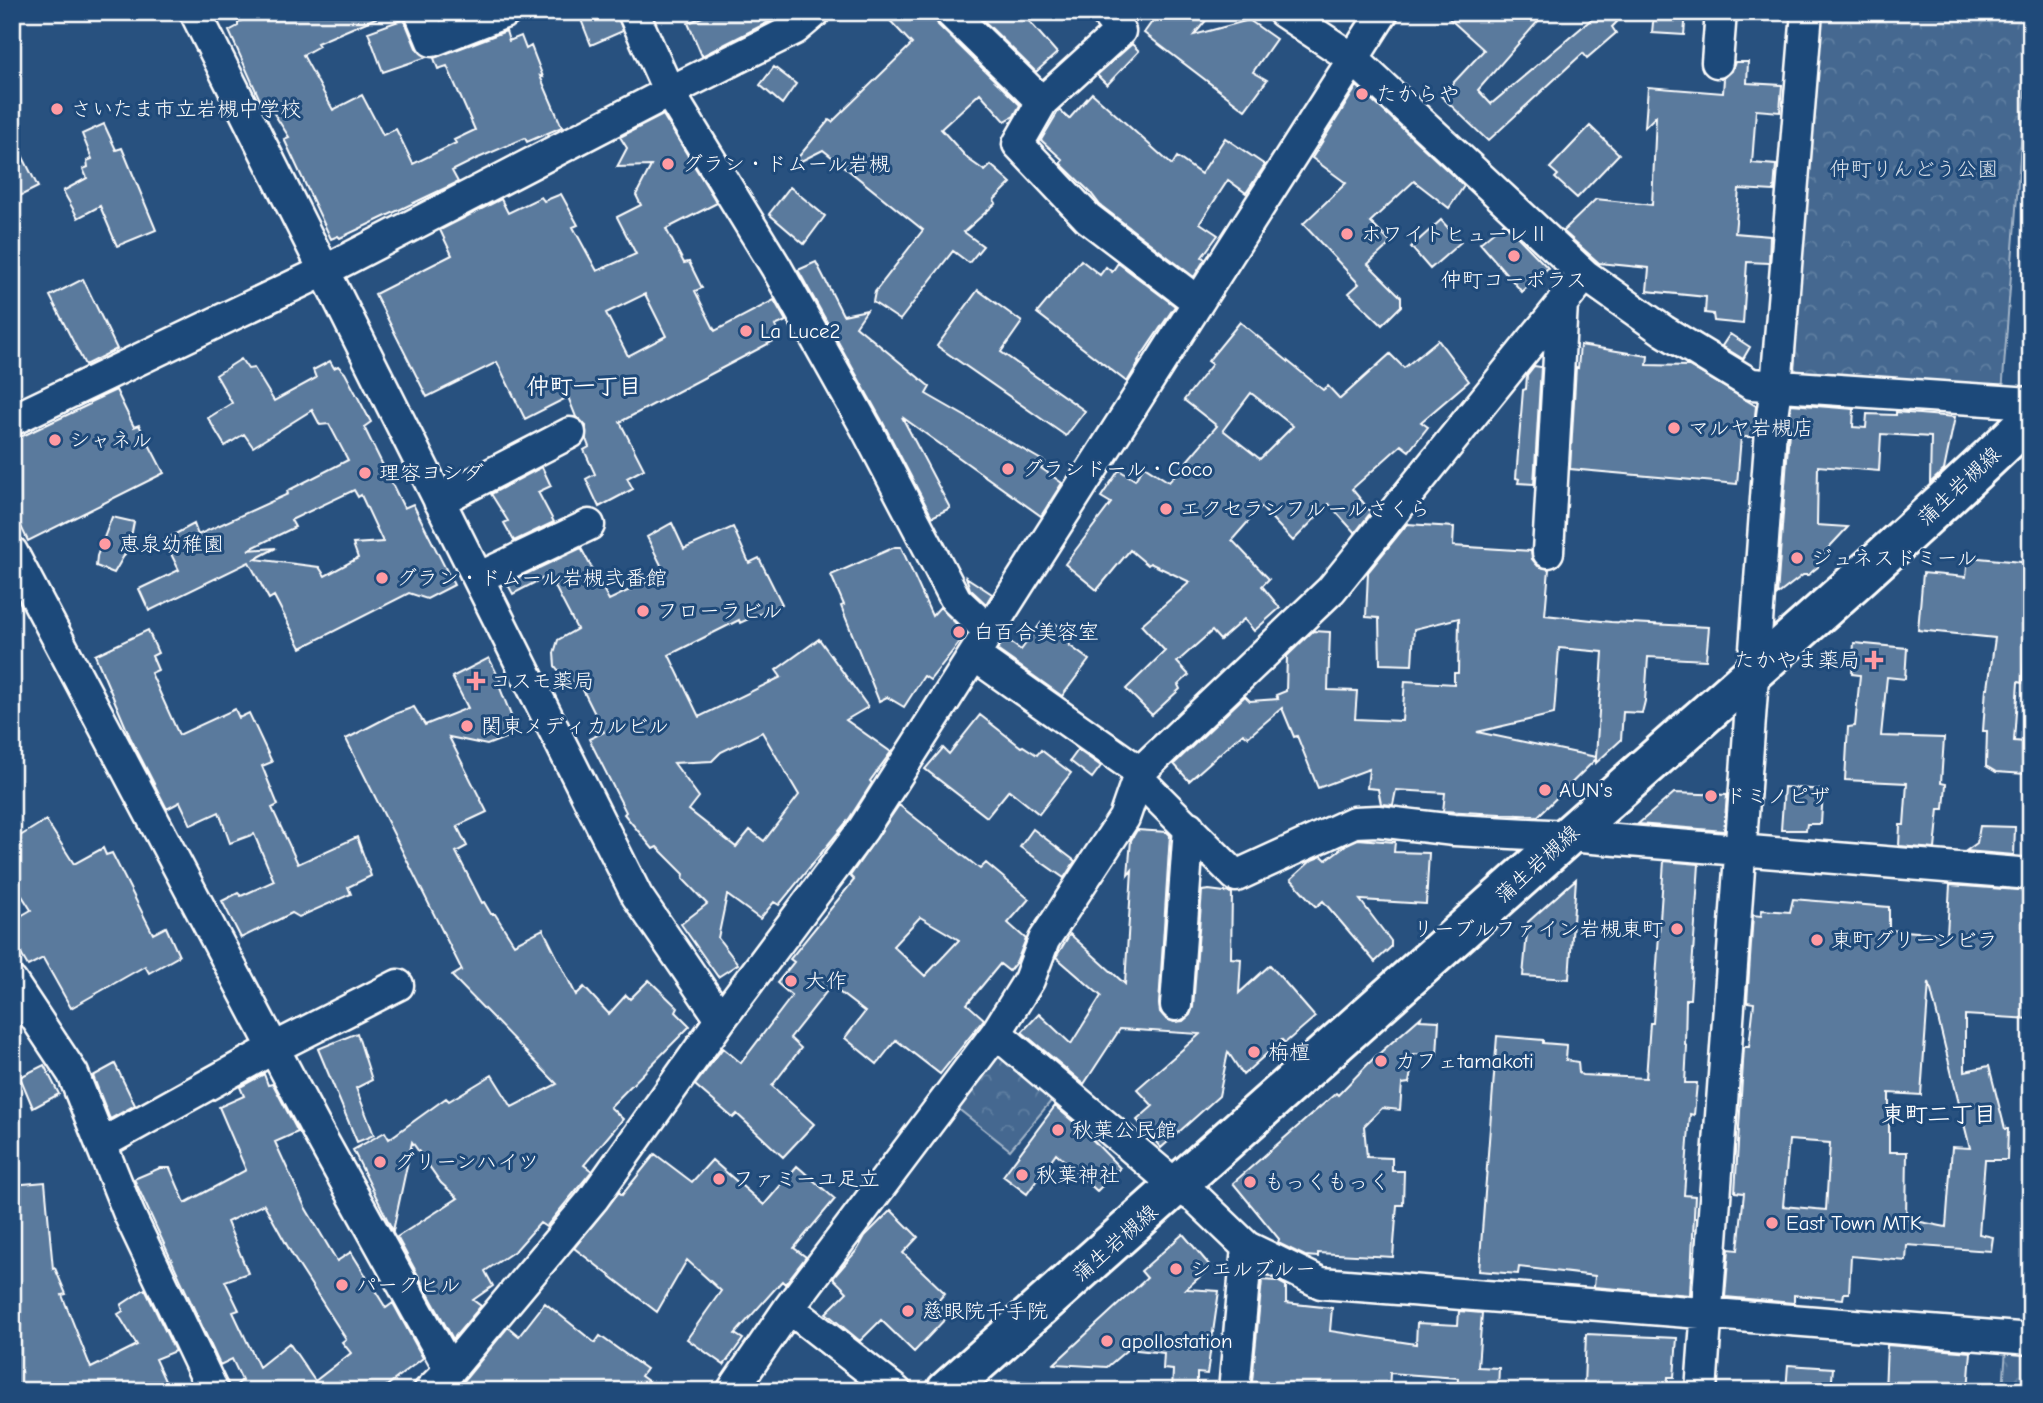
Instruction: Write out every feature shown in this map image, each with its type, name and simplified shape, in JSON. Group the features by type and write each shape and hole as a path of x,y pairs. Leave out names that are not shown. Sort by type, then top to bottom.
{"main road":[{"name":"蒲生岩槻線","path":"946,1391 1950,496 2031,418"}],"street":[{"path":"195,12 637,896 720,1019"},
{"path":"420,12 432,41 506,12"},
{"path":"633,12 669,92 769,253 866,428 956,600 983,644 1139,775 1236,876 1354,822 1378,821 1454,830 1568,836 2031,874"},
{"path":"12,420 324,271 794,29 815,12"},
{"path":"950,12 1042,102"},
{"path":"1105,12 1120,32 1042,102 1018,144 1088,218 1198,302"},
{"path":"1283,12 1352,58 1585,275 1664,331 1751,384 2031,403"},
{"path":"12,552 274,1048 439,1380 593,1199 720,1019 863,829 1383,12"},
{"path":"1717,62 1721,12"},
{"path":"1701,1391 1772,416 1807,12"},
{"path":"732,1391 789,1308 996,1033 1029,980 1044,940 1124,818 1139,775 1331,590 1585,275"},
{"path":"1548,552 1562,303"},
{"path":"439,501 569,433"},
{"path":"478,578 589,525"},
{"path":"1176,1005 1189,827"},
{"path":"12,982 73,1074 129,1214 213,1391"},
{"path":"101,1144 274,1048 398,985"},
{"path":"996,1033 1178,1187 1196,1199 1247,1247 1321,1283 2031,1339"},
{"path":"1234,1391 1247,1247"},
{"path":"789,1308 896,1391"}],"green space":[{"name":"仲町りんどう公園","path":"1820,12 2031,12 2002,393 1804,378 1794,368"},
{"path":"1008,1050 1057,1094 1010,1150 951,1103 992,1052"},
{"path":"2006,1348 2031,1350 2031,1391 2003,1391"},
{"path":"1004,1380 1094,1386 1094,1391 992,1391"}],"building":[{"path":"260,12 390,12 317,43 319,46 303,55 333,110 362,95 383,135 396,129 413,164 456,143 454,140 475,130 447,66 438,69 434,58 506,31 509,41 521,36 526,49 531,46 543,77 540,76 562,127 527,142 525,138 476,159 452,171 458,182 340,238 338,236 331,239 284,139 289,137 264,98 260,100 229,31 238,26 238,22"},
{"path":"578,12 616,12 623,31 591,45"},
{"path":"714,12 788,12 702,56 688,23"},
{"path":"882,12 933,12 938,25 1020,105 1014,116 1005,121 980,93 941,129 968,159 985,171 991,165 1011,183 994,200 996,203 964,232 983,246 969,263 953,251 900,320 873,302 875,292 923,230 823,150 791,166 829,120 832,122 912,44"},
{"path":"975,12 1021,12 1057,53 1036,72"},
{"path":"1159,12 1213,12 1194,35 1249,20 1276,39 1253,72 1267,80 1245,110 1144,33"},
{"path":"1442,12 1546,12 1478,90 1491,104 1600,12 1608,12 1617,22 1612,27 1616,33 1587,58 1583,53 1488,141 1441,96 1484,50"},
{"path":"1654,12 1686,12 1684,35 1652,33"},
{"path":"404,19 416,48 427,57 383,72 368,32"},
{"path":"1132,44 1139,51 1107,85 1097,75"},
{"path":"1735,62 1748,62 1747,83 1782,85 1780,112 1756,110 1752,163 1776,165 1774,191 1739,189 1735,233 1770,236 1769,263 1747,262 1743,324 1714,321 1713,314 1705,313 1706,297 1647,291 1649,268 1599,263 1563,231 1596,199 1652,205 1656,116 1645,127 1648,87 1723,93 1724,78 1732,71"},
{"path":"774,67 796,84 782,104 760,85"},
{"path":"1357,86 1464,186 1449,208 1414,181 1370,222 1391,243 1368,264 1401,297 1401,306 1382,325 1349,293 1359,284 1303,224 1346,183 1312,158"},
{"path":"1092,93 1172,165 1177,157 1201,174 1225,138 1265,165 1246,193 1228,180 1200,223 1218,235 1202,257 1205,259 1194,277 1100,205 1060,163 1063,160 1041,140 1059,110 1069,119"},
{"path":"663,115 717,203 666,229 684,263 689,262 702,288 695,291 715,331 774,300 786,321 775,326 781,337 620,422 644,469 627,478 633,489 599,507 586,479 595,474 584,450 589,447 586,426 576,417 568,397 525,419 497,362 427,397 375,294 452,255 440,230 501,199 508,213 541,197 544,201 561,194 578,225 573,227 597,271 636,254 617,217 641,205 636,195 651,166 617,167 627,148 620,137","holes":["645,294 666,336 628,356 606,313"]},
{"path":"104,124 116,150 122,148 156,230 117,246 100,206 78,218 63,191 87,178 83,169 88,167 87,161 92,159 82,134"},
{"path":"1590,126 1619,154 1577,198 1555,178 1558,175 1550,168"},
{"path":"12,135 38,187 12,200"},
{"path":"790,187 825,216 804,244 769,214"},
{"path":"1441,220 1461,242 1430,269 1411,247"},
{"name":"仲町コーポラス","path":"1504,223 1548,268 1522,292 1480,243"},
{"path":"1081,260 1100,275 1106,267 1112,272 1118,263 1175,306 1127,382 1037,313"},
{"path":"816,262 843,315 867,310 856,326 930,387 926,394 1045,462 1041,468 1062,483 1041,516 902,417 950,508 932,517 798,270"},
{"path":"83,279 117,349 85,365 50,296"},
{"path":"978,290 1022,322 1001,352 1085,411 1066,436 937,346"},
{"path":"1240,322 1323,390 1328,386 1340,399 1390,354 1404,368 1438,340 1469,381 1421,422 1428,427 1409,451 1401,445 1352,489 1371,512 1355,533 1329,504 1293,541 1261,507 1232,540 1269,579 1262,586 1280,608 1254,631 1244,619 1220,640 1212,631 1177,662 1189,675 1178,685 1180,689 1152,715 1126,689 1165,651 1141,625 1190,582 1150,563 1148,565 1130,550 1097,590 1065,564 1111,503 1101,497 1119,470 1135,480 1144,466 1169,482 1217,426 1184,400 1212,364 1208,361","holes":["1251,393 1293,426 1260,459 1223,430"]},
{"path":"1730,334 1750,347 1743,359 1722,346"},
{"path":"1580,345 1648,356 1647,365 1689,366 1756,406 1753,437 1741,437 1737,484 1570,469 1576,367 1578,368"},
{"path":"241,359 248,369 254,368 274,401 316,378 313,370 330,361 334,368 338,366 345,373 371,422 364,427 404,508 413,504 454,585 427,599 409,593 301,648 274,596 269,599 249,562 149,611 139,589 179,570 164,540 194,524 198,535 288,494 287,491 348,460 329,424 320,425 312,410 253,447 244,434 225,446 208,418 232,403 216,375","holes":["354,490 358,497 361,495 383,542 353,544 358,558 325,576 319,567 255,559 276,548 248,550 295,527 291,520"]},
{"path":"1534,366 1541,367 1534,484 1518,483 1519,479 1516,478 1523,390 1526,389 1527,375"},
{"path":"116,390 134,427 139,425 164,473 28,541 12,508 12,441"},
{"path":"1791,404 1854,409 1853,427 1866,428 1867,414 1896,415 1896,412 1955,417 1944,470 1930,483 1931,437 1881,434 1879,471 1818,466 1817,525 1848,527 1819,558 1818,567 1777,595"},
{"path":"542,467 551,486 538,492 554,522 514,541 504,523 508,521 491,494"},
{"path":"112,517 134,522 129,547 114,573 96,566 97,556"},
{"path":"672,523 684,549 733,527 749,563 759,558 782,604 740,623 739,620 669,655 699,717 781,677 776,670 819,639 868,707 846,720 891,752 870,781 872,783 849,819 779,905 774,902 760,919 727,895 718,938 738,964 718,977 681,924 707,904 683,879 684,874 657,847 653,849 624,814 626,812 589,739 604,732 581,686 563,676 555,666 554,653 558,640 577,629 549,575 513,594 507,583 581,548 609,600 665,573 647,537","holes":["762,732 799,795 764,841 750,830 736,847 689,810 699,797 674,763 712,761 721,752"]},
{"path":"1407,524 1454,527 1453,546 1531,551 1532,559 1538,566 1549,569 1545,615 1611,622 1709,627 1706,660 1648,657 1642,713 1623,712 1621,740 1596,763 1596,759 1538,816 1443,811 1445,793 1396,790 1393,805 1381,804 1378,789 1367,788 1369,769 1318,788 1297,736 1294,737 1282,708 1248,737 1243,733 1189,781 1174,764 1245,696 1250,701 1278,699 1276,695 1286,691 1287,656 1313,631 1330,632 1328,690 1357,691 1355,719 1402,721 1405,681 1454,684 1454,673 1458,673 1459,618 1414,629 1412,665 1380,664 1379,618 1366,617 1368,572","holes":["1559,648 1603,652 1596,757 1477,732 1554,714"]},
{"path":"895,547 901,547 932,616 940,607 966,634 930,680 924,676 904,707 887,697 879,701 831,575"},
{"path":"1968,557 2031,563 2031,640 2026,640 2022,683 2018,682 2014,741 2026,742 2025,774 1996,772 1986,766 1987,731 1983,731 1986,688 1995,638 1918,630 1923,573 1966,577"},
{"path":"966,577 992,594 986,604 970,589"},
{"path":"1041,623 1050,630 1056,624 1073,639 1069,645 1089,660 1062,696 997,650 1005,639 1021,650"},
{"path":"148,630 158,653 152,656 158,670 151,673 179,735 235,709 239,718 249,713 272,762 262,766 278,805 272,808 298,864 357,837 371,876 348,887 351,894 299,917 292,913 241,938 222,901 238,893 241,896 274,881 254,834 230,843 219,812 191,825 180,802 167,809 130,737 95,655"},
{"path":"1854,643 1907,648 1905,679 1887,677 1881,736 1944,738 1941,783 1946,784 1944,809 1939,809 1935,849 1899,846 1900,825 1904,825 1907,783 1845,780 1848,727 1855,726 1860,675 1852,674"},
{"path":"489,658 502,684 500,688 518,733 487,745 449,737 487,812 457,826 467,846 456,852 482,903 484,902 491,914 495,914 514,944 543,929 576,995 584,987 609,1014 626,995 630,999 649,980 678,1008 676,1012 690,1026 610,1107 623,1119 584,1165 592,1171 546,1227 540,1223 516,1250 485,1271 493,1286 473,1300 481,1306 453,1339 397,1237 458,1198 441,1183 412,1142 393,1231 353,1150 385,1132 389,1139 446,1098 449,1101 492,1075 512,1107 557,1084 452,976 462,970 346,739 392,715 414,707 425,725 468,708 452,677"},
{"path":"980,715 1021,747 1037,755 1041,750 1071,773 1039,814 1009,790 987,817 925,769 943,748 949,754"},
{"path":"1078,750 1101,766 1092,778 1070,761"},
{"path":"1784,787 1823,790 1821,824 1807,824 1806,830 1781,830"},
{"path":"1674,793 1727,795 1724,831 1638,824"},
{"path":"899,805 980,869 986,863 1029,899 1008,923 1026,939 1017,961 1009,971 1000,964 967,1004 984,1019 940,1074 896,1040 877,1064 845,1038 865,1012 831,986 790,1038 801,1048 772,1086 814,1124 783,1157 737,1114 733,1118 695,1085 723,1048 741,1063 792,996 777,983 794,962 790,959 854,880 850,876","holes":["920,917 959,940 925,976 893,946"]},
{"path":"46,820 74,864 103,848 106,855 112,853 153,934 166,927 179,956 149,973 145,966 71,1008 43,958 28,966 12,939 12,921 31,910 12,880 12,841"},
{"path":"1980,826 2015,827 2014,855 1966,851 1977,843"},
{"path":"1033,829 1075,861 1064,878 1020,847"},
{"path":"1137,830 1167,832 1170,835 1159,1004 1160,1012 1166,1019 1183,1021 1190,1015 1193,1007 1202,891 1209,890 1232,893 1231,958 1241,959 1239,993 1270,965 1315,1017 1285,1043 1282,1040 1243,1075 1228,1052 1219,1096 1161,1148 1137,1120 1153,1106 1137,1089 1200,1034 1120,1029 1084,1084 1022,1032 1039,1014 1071,1044 1101,996 1056,957 1070,934 1125,984 1132,870 1128,875 1131,840"},
{"path":"1358,839 1395,842 1394,852 1429,853 1426,904 1360,900 1391,941 1391,947 1375,962 1323,901 1316,907 1291,879 1312,860 1322,856 1326,860"},
{"path":"1664,861 1699,864 1690,999 1686,999 1685,1045 1685,1083 1697,1083 1694,1115 1690,1114 1684,1195 1695,1196 1690,1295 1594,1287 1595,1276 1519,1267 1518,1274 1479,1271 1497,1036 1567,1045 1566,1060 1578,1062 1579,1073 1582,1075 1646,1078 1650,1023 1653,1023"},
{"path":"1576,879 1569,979 1523,976 1528,922"},
{"path":"1950,885 2031,891 2031,1019 1965,1015 1965,1071 1989,1066 2005,1129 2008,1129 2007,1160 1985,1160 1979,1234 1993,1237 1991,1251 1907,1245 1906,1261 1851,1256 1849,1293 1844,1293 1843,1299 1794,1295 1794,1303 1725,1297 1729,1249 1738,1250 1744,1193 1735,1192 1744,1047 1749,1047 1754,1003 1747,1002 1753,915 1761,916 1762,910 1790,912 1793,899 1889,907 1889,930 1947,934","holes":["1929,982 1970,1148 1952,1147 1946,1227 1906,1219 1907,1152 1889,1152 1889,1093 1921,1095","1789,1140 1830,1143 1826,1210 1783,1206"]},
{"path":"1421,1017 1420,1020 1439,1021 1437,1055 1414,1054 1409,1083 1402,1084 1400,1110 1382,1108 1364,1126 1367,1157 1392,1158 1392,1171 1404,1171 1403,1205 1397,1205 1393,1257 1318,1253 1318,1257 1305,1256 1278,1243 1279,1239 1233,1183 1336,1093 1338,1095 1374,1058"},
{"path":"357,1033 372,1080 356,1088 374,1135 357,1142 318,1049"},
{"path":"115,1064 135,1105 110,1119 93,1076"},
{"path":"44,1065 59,1094 33,1108 20,1077"},
{"path":"264,1074 268,1085 273,1084 298,1132 275,1142 305,1207 337,1261 351,1252 386,1308 393,1303 423,1358 380,1391 230,1391 242,1380 232,1359 220,1365 134,1179 160,1168 170,1168 185,1203 246,1170 219,1107 244,1096 240,1087","holes":["264,1204 294,1258 346,1339 342,1342 351,1353 315,1381 289,1343 259,1367 233,1312 239,1310 225,1281 248,1273 227,1222"]},
{"path":"1055,1106 1120,1168 1097,1191 1056,1153 1027,1194 1003,1176"},
{"path":"655,1154 692,1182 712,1160 764,1205 797,1166 835,1199 794,1248 806,1257 785,1284 782,1281 735,1334 743,1339 724,1365 687,1339 721,1291 687,1260 657,1312 574,1248 619,1192 622,1195"},
{"path":"45,1182 53,1269 55,1268 66,1294 62,1295 91,1368 137,1345 118,1314 123,1311 121,1305 145,1289 175,1351 155,1359 166,1383 148,1391 12,1391 12,1185"},
{"path":"891,1210 918,1237 903,1253 945,1293 937,1302 949,1315 914,1352 881,1320 860,1341 826,1313 847,1292 833,1278 858,1249 865,1236"},
{"path":"1183,1234 1211,1267 1186,1289 1219,1291 1207,1374 1197,1373 1197,1391 1172,1391 1173,1370 1163,1369 1164,1353 1128,1349 1107,1367 1054,1364 1147,1278 1141,1271"},
{"path":"1262,1280 1277,1281 1286,1286 1286,1303 1332,1308 1330,1331 1416,1344 1417,1323 1458,1325 1459,1311 1482,1313 1478,1367 1499,1368 1498,1389 1457,1391 1458,1378 1390,1373 1389,1391 1315,1391 1292,1389 1292,1385 1252,1382"},
{"path":"545,1303 595,1343 600,1336 646,1369 641,1376 662,1391 474,1391 463,1382 508,1327 519,1336"},
{"path":"1586,1334 1677,1338 1674,1377 1668,1377 1667,1391 1584,1386"},
{"path":"1887,1345 1971,1352 1968,1391 1885,1391"},
{"path":"1788,1365 1833,1368 1831,1391 1786,1391"}],"place":[{"name":"たからや","path":"1362,94"},
{"name":"さいたま市立岩槻中学校","path":"57,109"},
{"name":"グラン・ドムール岩槻","path":"668,164"},
{"name":"ホワイトヒューレⅡ","path":"1347,234"},
{"name":"仲町コーポラス","path":"1514,256"},
{"name":"La Luce2","path":"746,331"},
{"name":"マルヤ岩槻店","path":"1674,428"},
{"name":"シャネル","path":"55,440"},
{"name":"グランドール・Coco","path":"1008,469"},
{"name":"理容ヨシダ","path":"365,473"},
{"name":"エクセランフルールさくら","path":"1166,509"},
{"name":"恵泉幼稚園","path":"105,544"},
{"name":"ジュネスドミール","path":"1797,558"},
{"name":"グラン・ドムール岩槻弐番館","path":"382,578"},
{"name":"フローラビル","path":"643,611"},
{"name":"白百合美容室","path":"959,632"},
{"name":"たかやま薬局","path":"1874,660"},
{"name":"コスモ薬局","path":"476,681"},
{"name":"関東メディカルビル","path":"467,726"},
{"name":"AUN's","path":"1545,790"},
{"name":"ドミノピザ","path":"1711,796"},
{"name":"リーブルファイン岩槻東町","path":"1677,929"},
{"name":"東町グリーンビラ","path":"1817,940"},
{"name":"大作","path":"791,981"},
{"name":"栴檀","path":"1254,1052"},
{"name":"カフェtamakoti","path":"1381,1061"},
{"name":"秋葉公民館","path":"1058,1130"},
{"name":"グリーンハイツ","path":"380,1162"},
{"name":"秋葉神社","path":"1022,1175"},
{"name":"ファミーユ足立","path":"719,1179"},
{"name":"もっくもっく","path":"1250,1182"},
{"name":"East Town MTK","path":"1772,1223"},
{"name":"シエルブルー","path":"1176,1269"},
{"name":"パークヒル","path":"342,1285"},
{"name":"慈眼院千手院","path":"908,1311"},
{"name":"apollostation","path":"1107,1341"}],"district":[{"name":"仲町一丁目","path":"584,386"},
{"name":"東町二丁目","path":"1939,1114"}]}
